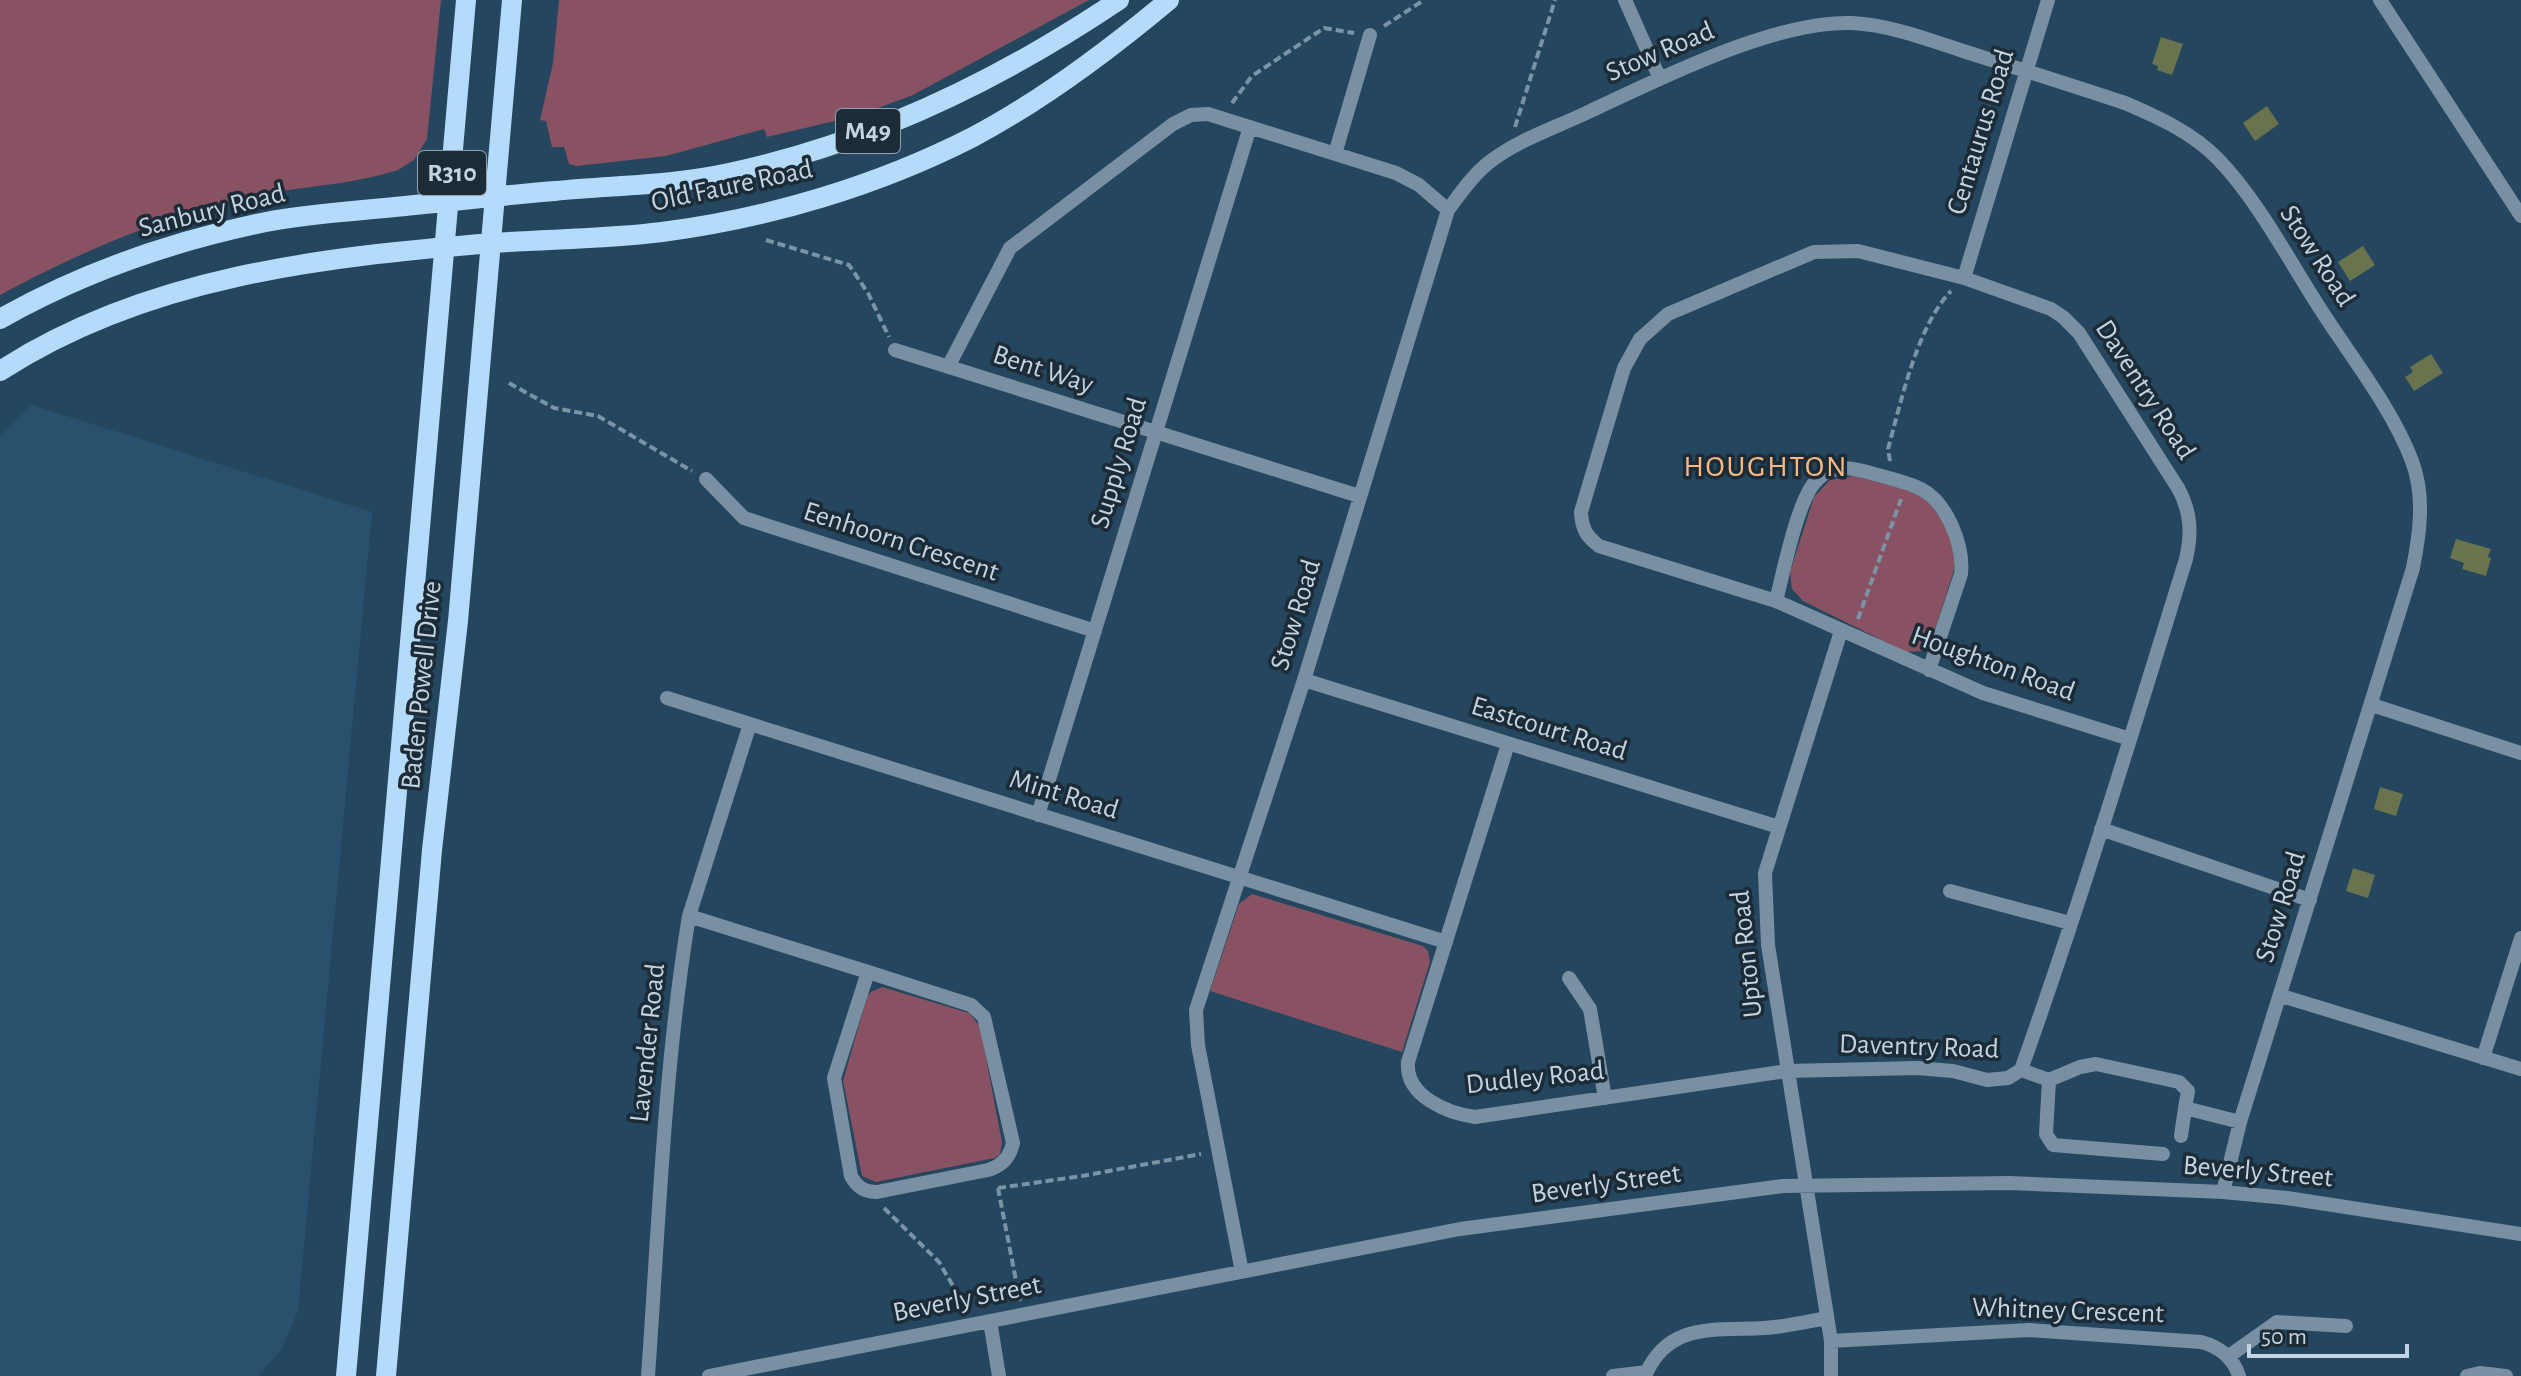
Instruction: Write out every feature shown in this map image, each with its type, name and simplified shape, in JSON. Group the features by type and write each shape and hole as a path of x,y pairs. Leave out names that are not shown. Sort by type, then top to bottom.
{"main road":[{"name":"Baden Powell Drive","path":"346,1376 466,0"},
{"name":"Baden Powell Drive","path":"386,1376 432,850 458,621 512,0"},
{"name":"Old Faure Road","path":"449,200 659,185 730,173 799,154 886,125 951,98 1032,56 1119,0"},
{"name":"Old Faure Road","path":"445,249 661,232 746,218 821,198 900,169 974,136 1055,87 1169,0"},
{"name":"Sanbury Road","path":"0,319 102,270 176,244 268,222 449,200"},
{"path":"0,371 44,346 111,315 194,285 331,258 445,249"}],"street":[{"path":"1625,0 1660,79"},
{"name":"Centaurus Road","path":"1964,278 2048,0"},
{"path":"2380,0 2521,216"},
{"name":"Stow Road","path":"1242,1272 1198,1045 1196,1010 1304,680 1448,210 1470,179 1510,148 1660,79 1772,36 1831,24 1852,23 1910,34 2125,103 2158,116 2192,137 2218,159 2249,198 2391,419 2412,461 2420,495 2421,527 2413,568 2282,996 2240,1122 2223,1192"},
{"path":"1335,154 1370,35"},
{"path":"948,367 1004,256 1020,238 1182,118 1200,113 1222,118 1396,173 1419,185 1448,210"},
{"name":"Supply Road","path":"1038,815 1250,127"},
{"name":"Daventry Road","path":"1787,1071 1917,1068 1953,1071 1987,1080 2008,1078 2021,1070 2130,739 2189,546 2190,521 2184,499 2071,324 2039,304 1888,256 1858,251 1814,252 1668,314 1640,339 1631,352 1581,512 1582,526 1588,537 1599,546 1776,601 1841,631"},
{"name":"Bent Way","path":"895,350 1359,496"},
{"path":"1776,601 1806,495 1817,479 1843,467 1852,467 1922,489 1952,525 1961,548 1961,574 1929,670"},
{"name":"Eenhoorn Crescent","path":"706,479 744,518 1095,631"},
{"name":"Houghton Road","path":"1841,631 1983,693 2130,739"},
{"name":"Upton Road","path":"1831,1376 1831,1341 1787,1071 1764,899 1765,873 1841,631"},
{"name":"Eastcourt Road","path":"1304,680 1779,827"},
{"name":"Mint Road","path":"667,698 1446,942"},
{"path":"2372,705 2521,753"},
{"name":"Lavender Road","path":"648,1376 670,1065 689,916 750,724"},
{"name":"Dudley Road","path":"1508,744 1408,1062 1409,1077 1415,1088 1446,1109 1475,1117 1787,1071"},
{"path":"2101,829 2310,900"},
{"path":"1950,891 2070,923"},
{"path":"689,916 868,972 962,1002 978,1010 988,1026 1013,1143 1006,1160 993,1169 877,1192 861,1189 851,1176 834,1078 868,972"},
{"path":"2483,1058 2521,938"},
{"path":"1569,978 1590,1009 1605,1098"},
{"path":"2282,996 2521,1069"},
{"path":"2021,1070 2049,1080 2096,1064 2179,1082 2188,1091 2181,1136"},
{"path":"2049,1080 2046,1134 2053,1145 2163,1154"},
{"path":"2185,1108 2240,1122"},
{"name":"Beverly Street","path":"709,1376 1460,1229 1783,1186 2010,1183 2223,1192 2521,1234"},
{"path":"1613,1376 1646,1374 1660,1353 1687,1333 1768,1328 1827,1318"},
{"path":"990,1321 999,1376"},
{"path":"2239,1376 2229,1356 2277,1322 2346,1326"},
{"name":"Whitney Crescent","path":"1831,1341 2029,1330 2201,1342 2216,1346 2229,1356"},
{"path":"2467,1376 2480,1373 2506,1376"}],"path":[{"path":"1222,118 1252,76 1324,28 1370,35 1424,0"},
{"path":"1510,148 1555,0"},
{"path":"766,240 849,265 868,293 895,350"},
{"path":"1892,479 1888,449 1909,374 1938,304 1964,278"},
{"path":"509,383 554,408 598,416 706,479"},
{"path":"1856,623 1904,493"},
{"path":"998,1188 1218,1151"},
{"path":"997,1177 1021,1304"},
{"path":"877,1192 880,1203 939,1262 965,1305 970,1325"}],"shaded area":[{"path":"0,0 441,0 427,139 414,160 398,170 348,182 264,194 195,211 95,248 0,295"},
{"path":"559,0 1089,0 913,95 856,116 767,137 764,129 666,156 577,166 569,164 564,147 552,147 546,121 540,120 553,63"},
{"path":"32,405 372,512 298,1311 281,1350 258,1376 0,1376 0,437"},
{"path":"1854,476 1920,496 1935,510 1947,530 1953,553 1953,573 1932,639 1922,651 1906,652 1803,601 1792,589 1790,572 1814,497 1830,480"},
{"path":"1252,894 1423,946 1428,951 1430,962 1402,1052 1210,991 1239,904"},
{"path":"882,987 969,1013 979,1025 1002,1142 1000,1154 995,1158 876,1182 862,1176 843,1081 867,997"}],"building":[{"path":"2161,37 2183,44 2172,75 2157,70 2158,66 2152,64"},
{"path":"2267,106 2279,124 2255,141 2243,123"},
{"path":"2363,246 2375,265 2350,281 2338,262"},
{"path":"2431,354 2443,373 2414,391 2405,377 2413,372 2410,367"},
{"path":"2456,539 2491,549 2486,576 2462,569 2464,563 2450,558"},
{"path":"2380,787 2403,794 2396,816 2374,809"},
{"path":"2353,868 2375,875 2368,898 2346,891"}],"district":[{"name":"HOUGHTON","path":"1766,467"}]}
